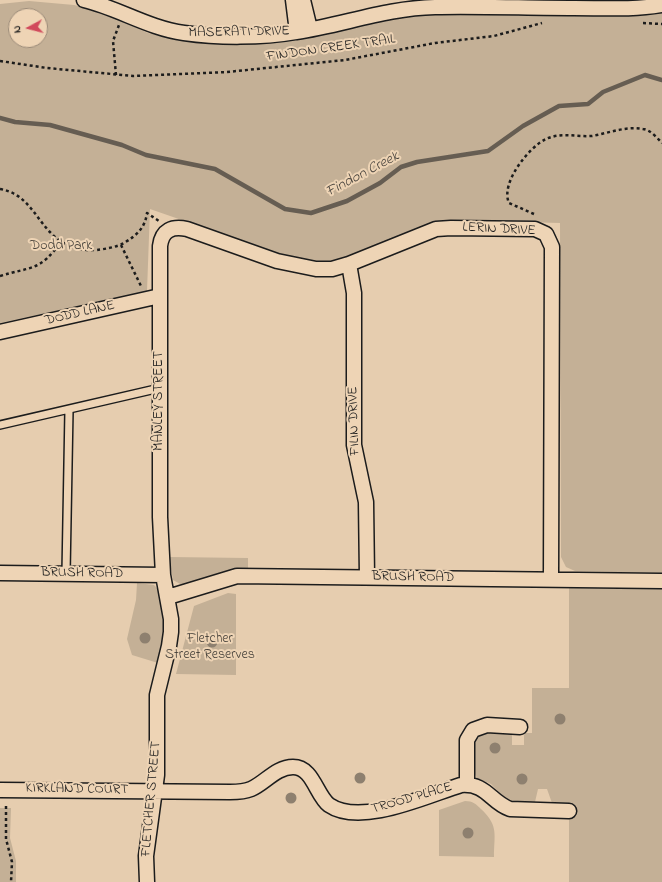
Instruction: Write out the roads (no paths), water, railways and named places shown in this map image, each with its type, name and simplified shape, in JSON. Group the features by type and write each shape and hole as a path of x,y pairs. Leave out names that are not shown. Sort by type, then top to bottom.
{"street":[{"path":"292,0 303,31"},
{"path":"303,0 303,31"},
{"name":"MASERATI DRIVE","path":"96,2 149,26 184,33 252,35 303,31 380,12 416,8 627,9 662,5"},
{"name":"LERIN DRIVE","path":"168,230 173,228 187,229 297,266 316,269 332,269 349,264 436,229 537,229 546,234 552,247 551,579"},
{"name":"MANLEY STREET","path":"163,575 160,517 160,296 161,239 168,230"},
{"name":"FILIN DRIVE","path":"349,264 354,293 354,445 366,502 367,577"},
{"name":"DODD LANE","path":"0,332 160,296"},
{"name":"BRUSH ROAD","path":"0,572 163,575"},
{"name":"FLETCHER STREET","path":"147,882 146,856 157,775 157,695 171,632 168,598 163,575"},
{"name":"BRUSH ROAD","path":"168,598 237,576 662,581"},
{"path":"467,785 467,740 473,730 487,725 520,727"},
{"name":"TROOD PLACE","path":"154,792 242,791 261,783 276,772 293,766 300,767 307,773 321,795 330,805 341,810 374,812 467,785 479,787 488,792 503,806 510,809 569,811"},
{"name":"KIRKLAND COURT","path":"0,790 154,792"}],"lane":[{"path":"0,425 160,388"},
{"path":"66,573 69,410"}],"waterway":[{"name":"Findon Creek","path":"0,118 15,122 50,125 122,145 146,155 215,169 285,209 311,213 347,201 380,183 401,167 417,162 488,151 523,126 559,106 588,104 603,92 645,75 662,80"}],"park label":[{"name":"Dodd Park","path":"61,247"},
{"name":"Fletcher Street Reserves","path":"210,648"}]}
